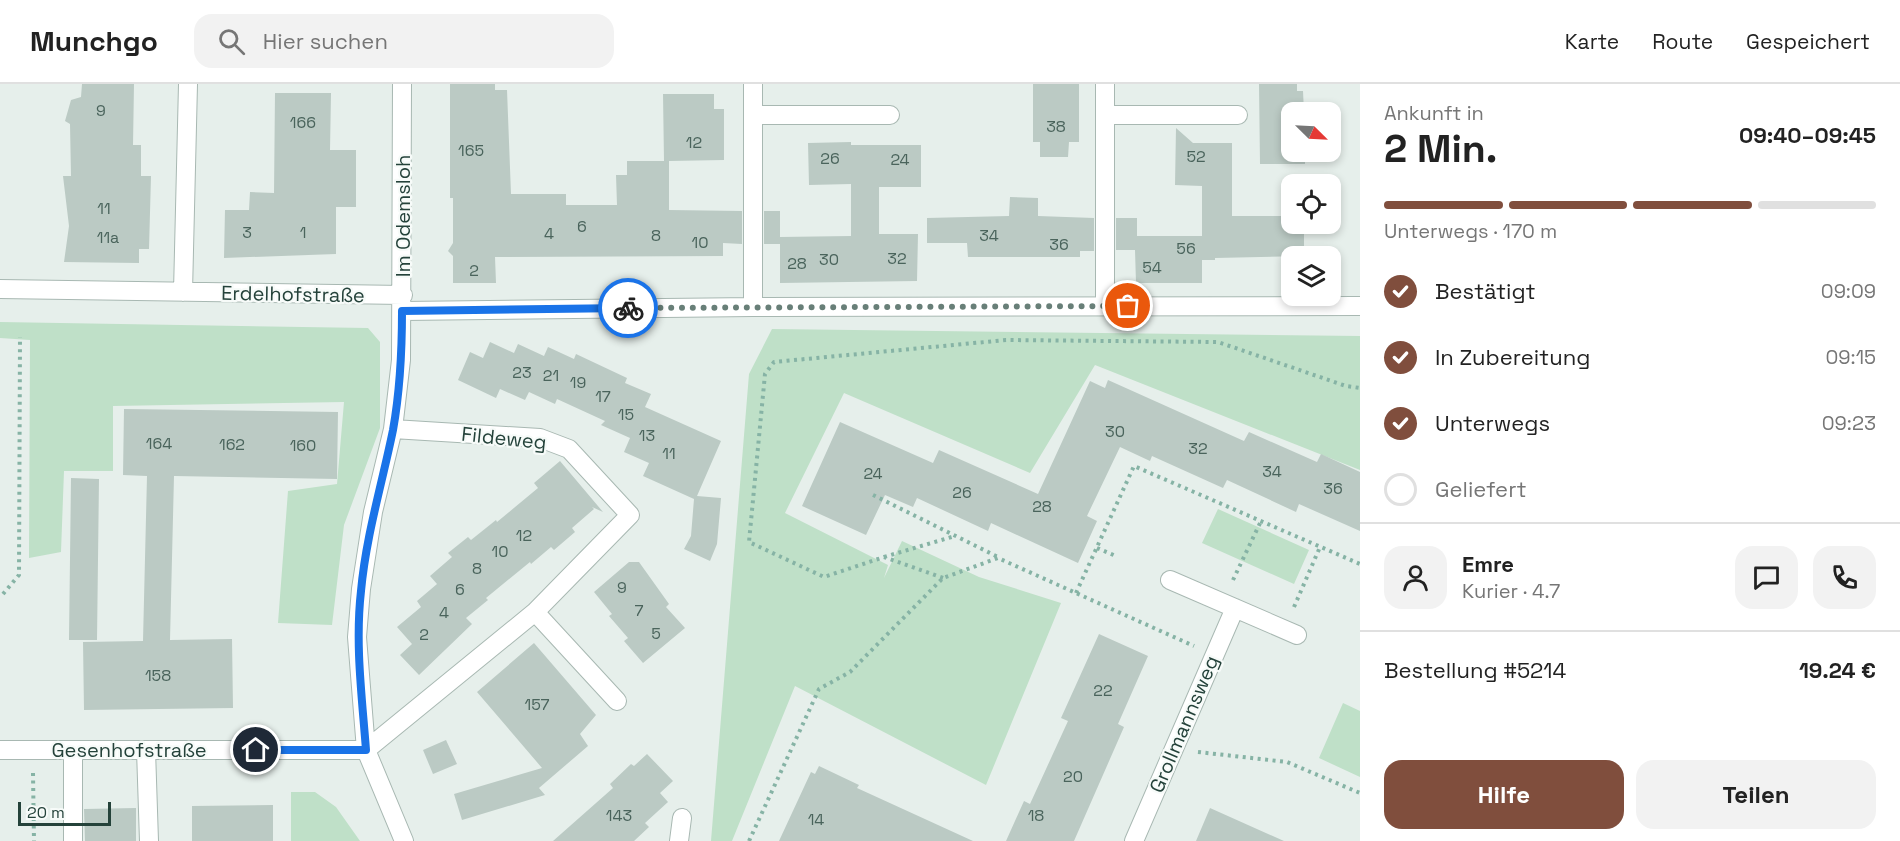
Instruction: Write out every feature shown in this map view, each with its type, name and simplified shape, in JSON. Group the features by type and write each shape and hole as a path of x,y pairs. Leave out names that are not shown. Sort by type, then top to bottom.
{"street":[{"path":"183,292 188,84"},
{"name":"Im Odemsloh","path":"402,84 401,360 393,429 373,512 361,589 357,637 366,750 404,841"},
{"path":"753,84 753,307"},
{"path":"1105,306 1106,84"},
{"path":"753,116 890,115"},
{"path":"1105,115 1238,116"},
{"name":"Erdelhofstraße","path":"0,289 183,292 403,303 753,307 1360,306"},
{"name":"Fildeweg","path":"366,750 535,612 630,515 569,449 540,438 393,429"},
{"path":"1170,580 1298,635"},
{"name":"Grollmannsweg","path":"1134,841 1214,655 1229,605"},
{"path":"535,612 617,701"},
{"name":"Gesenhofstraße","path":"0,750 366,750"},
{"path":"73,750 73,841"},
{"path":"146,750 149,841"},
{"path":"679,841 682,818"}],"path":[{"path":"3,594 19,575 20,337"},
{"path":"954,536 824,577 749,542 765,374 774,362 1006,340 1218,342 1346,386 1360,388"},
{"path":"1076,593 1134,466 1360,564"},
{"path":"873,495 998,558 1214,655"},
{"path":"1229,605 1261,521"},
{"path":"1292,611 1320,546"},
{"path":"1097,548 1116,556"},
{"path":"884,557 943,578"},
{"path":"749,841 819,689 849,672 943,578 998,558"},
{"path":"33,750 34,841"},
{"path":"1174,750 1287,762 1360,793"}],"green space":[{"path":"0,322 368,328 380,342 380,428 344,525 332,625 278,623 288,491 337,484 344,402 113,406 113,471 64,471 61,552 29,558 30,340 0,338"},
{"path":"772,329 1360,336 1360,470 1095,365 1030,473 844,393 785,513 888,565 884,578 902,541 979,577 1061,603 986,785 795,686 732,841 711,841 749,374"},
{"path":"1218,509 1309,550 1294,584 1202,543"},
{"path":"1343,703 1360,711 1360,777 1319,758"},
{"path":"291,792 315,792 336,807 360,841 291,841"}],"building":[{"path":"82,84 134,84 133,145 141,145 141,176 151,176 149,249 139,249 139,263 64,262 69,226 63,176 71,176 70,124 65,121 71,100 81,97"},
{"path":"450,84 495,84 495,90 507,90 511,194 566,194 566,205 617,205 616,175 627,175 627,161 664,161 663,94 714,94 714,109 724,109 724,160 669,161 669,210 742,211 742,244 723,243 723,256 495,257 496,283 453,283 453,256 448,251 453,243 453,198 450,198"},
{"path":"1033,84 1079,84 1079,142 1069,142 1068,157 1040,157 1040,142 1033,142"},
{"path":"1259,84 1297,84 1297,91 1303,91 1304,102 1281,102 1281,162 1305,162 1305,164 1260,164"},
{"path":"275,93 331,93 330,150 356,150 356,207 336,207 336,254 224,258 225,210 249,210 250,192 274,193"},
{"path":"1176,128 1193,143 1232,143 1232,216 1281,216 1281,234 1304,234 1304,246 1281,246 1281,257 1202,260 1202,283 1136,283 1135,250 1116,250 1116,218 1137,218 1137,236 1202,236 1202,186 1175,185"},
{"path":"851,142 851,145 921,145 921,187 879,187 879,234 918,234 917,281 780,283 780,237 851,236 851,184 809,185 808,143"},
{"path":"1010,197 1038,198 1038,216 1094,218 1094,251 1080,251 1080,257 968,257 967,243 927,243 927,218 1009,216"},
{"path":"764,211 780,211 780,244 764,244"},
{"path":"490,342 514,353 518,344 544,356 548,347 574,359 576,354 627,378 625,383 651,394 645,407 721,441 697,496 721,498 717,544 710,561 684,549 691,536 694,499 643,476 649,463 624,452 630,438 601,425 605,421 557,399 555,404 529,392 525,400 500,389 496,398 458,380 470,352 483,358"},
{"path":"1108,380 1244,441 1249,432 1317,462 1321,454 1360,472 1360,531 1299,504 1296,512 1227,480 1223,488 1152,456 1150,461 1120,447 1087,516 1097,521 1078,563 991,523 988,531 917,498 913,507 885,495 866,535 802,506 840,422 933,463 939,450 1038,494 1090,381 1105,388"},
{"path":"124,409 338,412 337,479 174,476 170,640 232,639 233,708 84,710 83,642 143,641 147,476 123,475"},
{"path":"560,461 603,512 592,507 594,509 572,528 575,532 554,550 551,547 531,564 530,562 486,598 488,600 466,618 472,624 419,675 400,655 412,644 397,627 421,607 417,601 437,584 430,576 452,557 448,553 468,537 471,540 496,520 497,522 538,488 534,483"},
{"path":"71,478 99,479 97,640 69,640"},
{"path":"629,562 639,562 669,604 666,607 685,628 643,663 624,641 628,638 609,616 612,614 594,592"},
{"path":"1099,634 1148,656 1118,724 1124,727 1074,841 1006,841 1024,801 1030,804 1068,721 1061,718"},
{"path":"534,643 596,715 580,734 588,746 539,788 545,795 462,820 454,794 542,768 477,692"},
{"path":"446,740 457,764 433,774 423,750"},
{"path":"647,754 673,781 660,793 668,802 645,823 649,827 634,841 553,841 613,788 610,784 631,764 634,766"},
{"path":"819,766 859,785 857,788 973,841 779,841 811,772 815,774"},
{"path":"273,805 273,841 192,841 192,806"},
{"path":"136,808 136,841 85,841 84,809"},
{"path":"1210,808 1284,841 1196,841"}],"way so far":[{"path":"628,308 1128,306"}],"route":[{"path":"256,750 366,750 357,637 361,589 373,512 393,429 401,360 402,311 628,308"}]}
